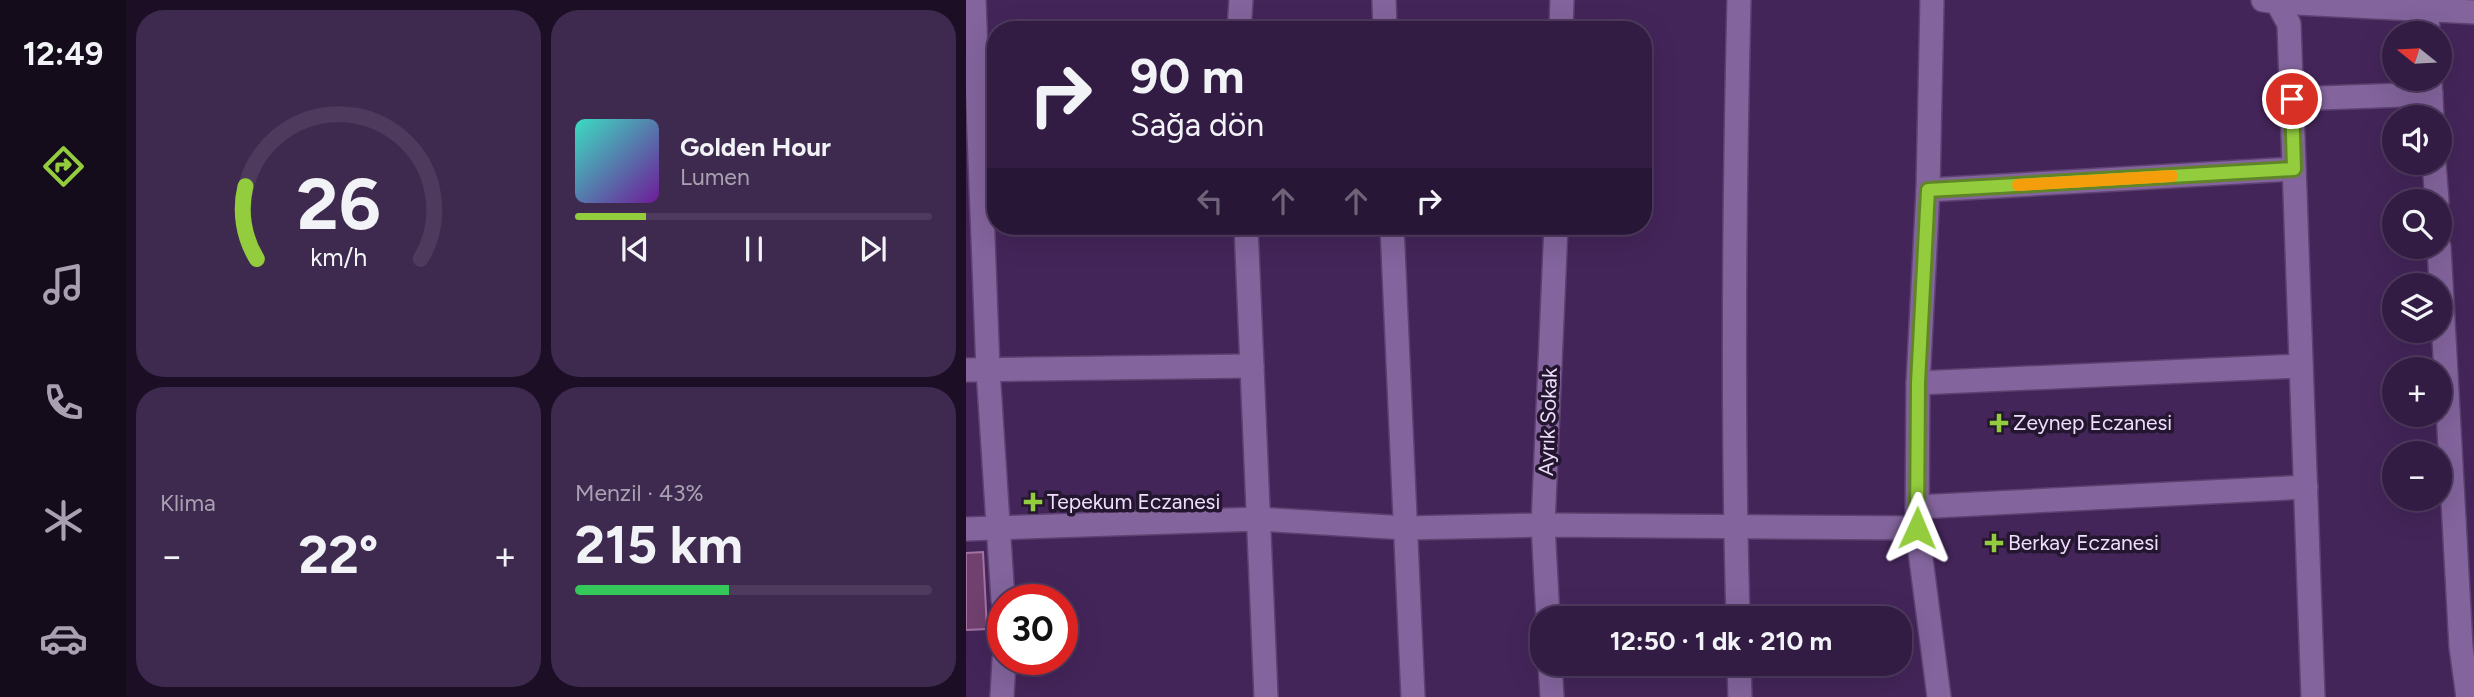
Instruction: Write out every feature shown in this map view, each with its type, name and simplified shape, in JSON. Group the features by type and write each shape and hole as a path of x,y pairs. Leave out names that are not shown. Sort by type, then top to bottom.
{"street":[{"path":"974,0 979,50 981,210 977,370 999,529 1002,584"},
{"path":"1240,21 1241,0"},
{"path":"1384,0 1385,21"},
{"path":"1561,21 1562,0"},
{"path":"1738,606 1734,209 1739,0"},
{"path":"1932,0 1928,190 1918,383 1917,518 1939,697"},
{"path":"2270,1 2474,12"},
{"path":"2270,1 2289,24 2313,697"},
{"path":"2427,9 2428,21"},
{"path":"2292,99 2382,91"},
{"path":"1928,190 2294,169"},
{"path":"1246,235 1266,697"},
{"path":"1392,235 1413,697"},
{"name":"Ayrık Sokak","path":"1547,606 1543,525 1556,235"},
{"path":"2440,259 2461,646 2468,697"},
{"path":"977,370 1252,366"},
{"path":"1918,383 2301,366"},
{"path":"966,529 1259,519 1406,527 1735,527 1917,518 2306,487"},
{"path":"1002,697 1003,675"},
{"path":"1551,676 1552,697"},
{"path":"1739,676 1740,697"}],"building":[{"path":"983,552 987,629 966,630 966,553"}],"slow traffic":[{"path":"2018,185 2172,176"}],"place":[{"name":"Zeynep Eczanesi","path":"1999,423"},
{"name":"Tepekum Eczanesi","path":"1033,502"},
{"name":"Berkay Eczanesi","path":"1994,543"}],"route":[{"path":"1917,528 1918,383 1928,190 2294,169 2292,99"}]}
